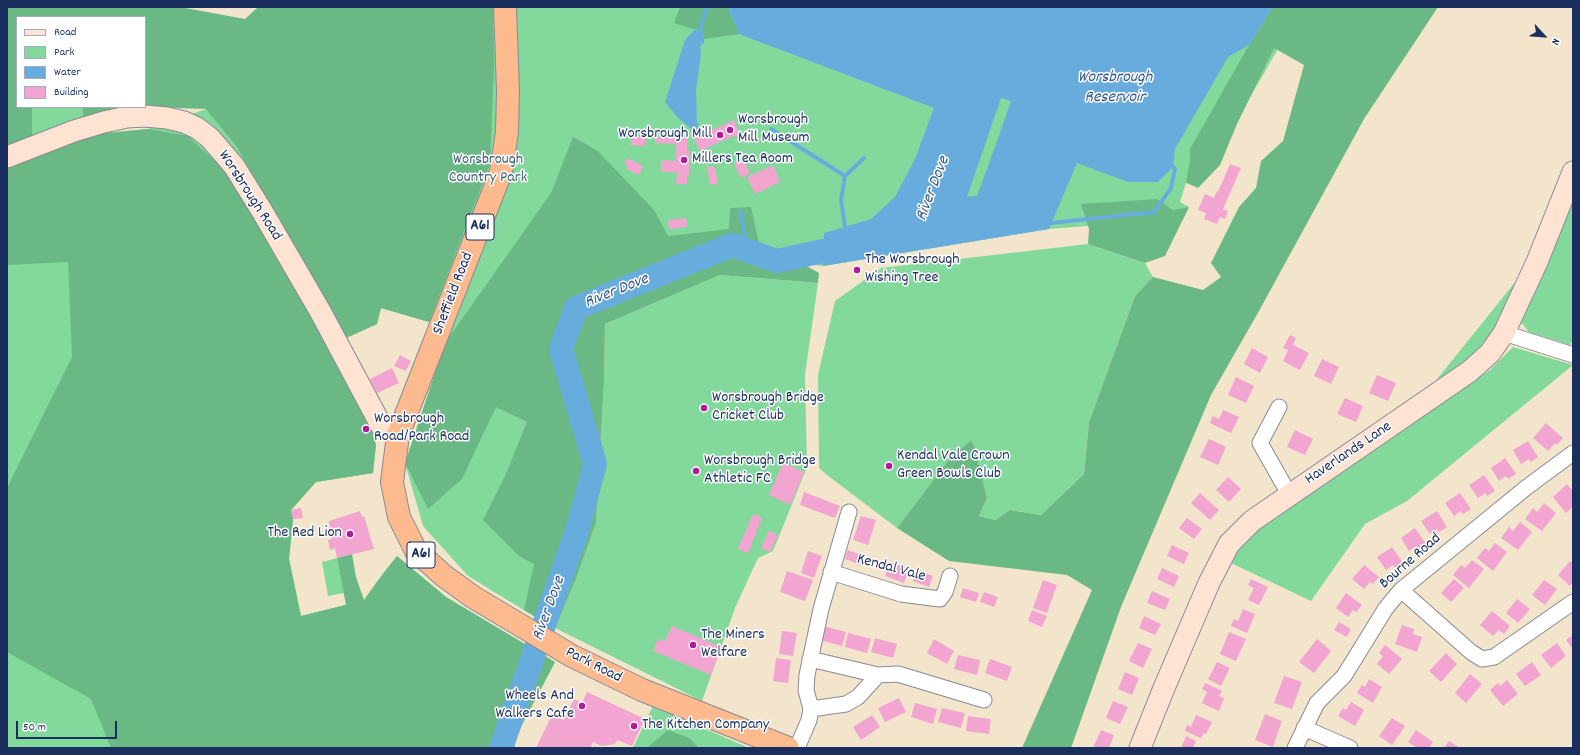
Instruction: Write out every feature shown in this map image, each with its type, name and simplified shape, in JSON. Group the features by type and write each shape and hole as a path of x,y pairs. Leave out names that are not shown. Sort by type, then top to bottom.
{"highway":[{"name":"Sheffield Road","path":"398,435 501,172 507,132 508,91 505,7"},
{"name":"Park Road","path":"398,435 392,482 399,517 416,551 444,576 473,597 572,656 642,690 788,748"}],"street":[{"name":"Worsbrough Road","path":"7,157 74,131 128,117 145,116 166,118 184,122 198,128 210,138 234,166 320,311 382,427 398,435"},
{"name":"Haverlands Lane","path":"1140,748 1209,583 1229,544 1252,521 1289,494 1470,371 1490,353 1504,333 1537,262 1573,172"},
{"path":"1504,333 1573,355"},
{"path":"1279,407 1260,443 1289,494"},
{"name":"Bourne Road","path":"1295,748 1317,703 1344,676 1386,608 1401,590 1527,487 1572,456"},
{"name":"Kendal Vale","path":"811,708 806,690 810,659 830,572 849,512"},
{"name":"Kendal Vale","path":"830,572 901,594 940,599 945,592 950,576"},
{"path":"1401,590 1470,652 1482,659 1494,657 1573,602"},
{"path":"810,659 878,675 898,674 984,700"},
{"path":"797,748 809,720 811,708 846,704 858,697 878,675"},
{"path":"1304,728 1350,748"}],"green space":[{"path":"7,7 180,7 245,19 258,7 493,7 494,67 490,164 429,322 381,308 377,324 344,339 237,147 206,109 146,107 146,16 16,16 16,108 32,108 32,137 7,147"},
{"name":"Worsbrough Country Park","path":"258,7 1302,7 1198,188 1186,183 1180,202 1189,207 1182,221 1163,220 1049,229 823,266 777,261 576,308 577,531 545,623 468,576 423,526 405,463 445,344 429,322 381,308 377,324 344,339 376,445 373,473 316,482 291,510 293,519 289,559 301,616 364,600 397,556 446,597 555,662 515,738 515,748 7,748 7,168 95,134 148,129 206,109"},
{"path":"680,7 730,7 729,10 739,34 704,39 703,32 674,23"},
{"path":"1273,7 1438,7 1364,119 1259,311 1211,395 1121,607 1071,748 1022,748 1092,590 1067,575 949,561 897,528 951,457 971,440 974,445 987,498 979,516 995,520 1010,510 1041,515 1084,474 1089,422 1135,296 1153,277 1203,290 1221,277 1211,263 1239,207 1256,188 1261,161 1283,141 1304,65 1274,48 1237,124 1220,165 1198,188 1186,182 1190,160 1190,149 1249,45"},
{"path":"32,108 82,108 83,117 32,137"},
{"path":"82,108 136,108 83,117"},
{"path":"148,129 188,136 221,167 270,237 368,418 376,445 373,473 316,482 291,510 293,519 289,559 301,616 346,605 337,558 352,554 356,577 364,600 397,556 446,597 555,662 515,738 515,748 111,748 91,699 7,652 7,488 72,357 68,262 7,265 7,168 95,134"},
{"path":"573,137 598,151 654,210 668,236 729,229 730,208 751,207 759,243 792,258 819,273 818,283 720,275 605,324 604,382 596,523 576,579 555,628 524,610 534,564 519,556 483,520 505,476 527,422 496,407 462,479 428,509 405,463 445,343 551,193"},
{"path":"1573,193 1573,339 1570,345 1529,332 1519,320"},
{"path":"1157,199 1173,210 1189,207 1165,256 1145,263 1088,244 1089,229 1081,204"},
{"path":"1088,244 1145,263 1153,277 1135,296 1089,422 1084,474 1041,515 1010,510 995,520 979,516 987,498 974,445 971,440 951,457 897,528 819,468 818,375 835,301 881,268"},
{"path":"1524,271 1487,346 1434,383"},
{"path":"720,275 818,283 805,375 807,467 773,551 758,558 735,608 702,701 555,628 576,579 596,523 604,382 605,324"},
{"path":"1513,347 1573,365 1407,501 1365,524 1311,601 1229,562 1264,520 1490,370"},
{"path":"337,558 344,593 328,596 322,562"},
{"path":"653,706 749,748 633,748"},
{"path":"668,730 689,738 699,748 647,748"}],"water":[{"name":"Worsbrough Reservoir","path":"730,7 1273,7 1249,45 1228,57 1175,149 1173,167 1158,182 1128,182 1077,163 1049,229 823,266 824,233 871,219 895,197 915,159 934,108 739,34 729,10","holes":["1001,98 1011,101 977,196 967,197"]},
{"path":"694,30 703,32 704,43 700,46 701,54 696,91 697,122 699,128 694,131 678,118 665,102 685,40"}],"building":[{"name":"Worsbrough Mill","path":"734,120 740,135 733,136 700,151 694,138"},
{"path":"633,136 645,136 645,146 630,145"},
{"path":"655,137 687,138 687,151 689,151 689,175 687,175 687,184 676,184 677,172 661,172 661,160 676,161 676,144 655,143"},
{"path":"627,158 643,166 639,175 626,169 628,166 624,164"},
{"path":"743,159 750,173 741,178 734,163"},
{"path":"1230,164 1241,168 1223,209 1228,211 1225,219 1220,217 1217,224 1204,219 1206,213 1198,210 1205,194 1214,198"},
{"path":"773,165 780,182 755,194 747,177"},
{"path":"714,166 718,183 710,185 707,167"},
{"path":"686,218 687,227 669,229 668,220"},
{"path":"1290,335 1296,338 1293,345 1309,353 1300,370 1283,361 1288,350 1283,348"},
{"path":"1252,348 1268,357 1260,373 1244,364"},
{"path":"400,355 411,361 406,371 394,366"},
{"path":"1322,359 1339,367 1331,384 1314,376"},
{"path":"392,368 399,383 377,393 370,379"},
{"path":"1377,375 1396,383 1388,401 1369,393"},
{"path":"1236,377 1254,386 1246,403 1228,395"},
{"path":"1345,398 1363,406 1356,422 1337,414"},
{"path":"1223,410 1239,417 1231,433 1210,423 1213,416 1219,419"},
{"path":"1546,423 1563,438 1557,445 1555,443 1548,451 1533,438"},
{"path":"1295,430 1313,439 1305,455 1287,447"},
{"path":"1209,439 1226,447 1218,465 1200,457"},
{"path":"1528,441 1538,457 1531,462 1529,459 1521,464 1513,450"},
{"path":"1505,458 1516,474 1508,479 1506,476 1499,481 1491,468"},
{"path":"783,463 804,472 790,505 769,495"},
{"path":"1484,475 1495,491 1487,496 1485,493 1478,498 1469,485"},
{"path":"1228,477 1241,489 1229,502 1216,490"},
{"path":"1567,484 1573,491 1573,507 1566,513 1553,497"},
{"path":"804,492 840,506 835,518 800,505"},
{"path":"1200,493 1219,510 1210,520 1191,503"},
{"path":"1460,493 1471,509 1463,514 1461,511 1454,516 1445,503"},
{"path":"1544,503 1556,513 1542,531 1525,519 1533,508 1537,512"},
{"path":"301,508 303,518 293,519 291,510"},
{"name":"The Red Lion","path":"360,511 362,517 364,516 374,549 337,558 335,548 330,550 328,540 332,539 329,521"},
{"path":"1437,511 1447,527 1439,532 1437,529 1430,534 1421,521"},
{"path":"753,514 762,518 748,553 738,549"},
{"path":"861,516 876,520 868,545 853,540"},
{"path":"1187,518 1202,529 1194,539 1179,528"},
{"path":"1520,522 1532,532 1518,550 1501,538 1509,527 1513,531"},
{"path":"1415,528 1426,544 1418,549 1416,546 1409,551 1401,538"},
{"path":"769,531 778,535 770,552 761,548"},
{"path":"1495,543 1507,552 1493,571 1477,558 1485,548 1489,551"},
{"path":"1172,545 1189,553 1184,564 1167,556"},
{"path":"1392,547 1403,563 1395,568 1393,565 1386,570 1377,557"},
{"path":"848,550 864,556 861,565 845,559"},
{"path":"808,551 822,556 814,578 801,573"},
{"path":"1472,560 1484,569 1469,588 1453,575 1461,565 1465,568"},
{"path":"1570,561 1573,563 1573,582 1570,586 1558,575"},
{"path":"890,562 909,569 904,583 885,576"},
{"path":"1364,565 1379,577 1373,584 1370,582 1364,589 1352,579"},
{"path":"1162,568 1179,576 1174,587 1157,579"},
{"path":"917,570 933,576 929,587 913,581"},
{"path":"787,571 813,580 805,601 780,592"},
{"path":"1251,579 1268,587 1259,605 1248,600 1254,588 1248,585"},
{"path":"1454,579 1464,588 1451,602 1441,593"},
{"path":"1043,580 1057,585 1047,613 1033,608"},
{"path":"1544,580 1557,589 1545,605 1532,595"},
{"path":"963,588 979,593 976,602 960,597"},
{"path":"1152,591 1170,599 1165,610 1147,603"},
{"path":"984,592 998,597 994,607 980,602"},
{"path":"1346,593 1362,605 1356,612 1353,610 1348,617 1336,608"},
{"path":"1517,599 1530,609 1518,623 1506,613"},
{"path":"1243,609 1255,614 1247,633 1231,626 1234,619 1238,621"},
{"path":"1032,610 1047,616 1042,627 1028,621"},
{"path":"1492,611 1510,626 1504,634 1499,630 1493,636 1480,625"},
{"path":"1144,616 1161,624 1155,635 1139,628"},
{"path":"1339,622 1351,629 1347,637 1334,630"},
{"path":"1402,625 1414,629 1413,634 1422,637 1417,652 1395,644"},
{"path":"672,626 721,647 711,675 653,651 658,639 665,641"},
{"path":"823,626 846,632 842,646 819,640"},
{"path":"782,631 797,633 793,656 779,654"},
{"path":"1229,632 1246,639 1236,661 1220,654"},
{"path":"848,633 871,639 867,653 845,647"},
{"path":"1573,635 1573,649 1566,640"},
{"path":"875,638 897,644 893,658 871,652"},
{"path":"934,639 954,651 947,664 927,653"},
{"path":"1317,639 1331,651 1314,673 1299,662"},
{"path":"1138,643 1152,649 1143,668 1129,661"},
{"path":"1557,643 1566,656 1551,668 1541,655"},
{"path":"1385,645 1402,659 1389,674 1377,664 1383,656 1379,653"},
{"path":"1446,653 1457,664 1441,682 1429,671"},
{"path":"958,655 980,660 977,675 954,669"},
{"path":"776,658 791,660 788,683 773,681"},
{"path":"990,659 1012,667 1007,681 985,673"},
{"path":"1217,662 1230,668 1221,686 1208,679"},
{"path":"1532,662 1541,675 1525,686 1516,674"},
{"path":"1125,672 1139,678 1132,695 1118,689"},
{"path":"1470,674 1482,684 1466,703 1455,693"},
{"path":"1284,676 1302,682 1292,709 1274,703"},
{"path":"1369,679 1382,687 1373,703 1357,693 1362,685 1365,687"},
{"path":"1507,680 1518,694 1503,706 1490,690 1498,683 1500,686"},
{"path":"1205,683 1222,691 1219,696 1224,698 1219,711 1202,703 1207,692 1202,689"},
{"path":"587,692 645,719 632,746 617,740 615,744 602,746 593,742 590,748 536,748 552,715 564,720 574,699 582,703"},
{"path":"899,698 906,712 885,722 878,708"},
{"path":"1113,701 1128,707 1120,724 1106,718"},
{"path":"1351,702 1364,710 1355,726 1338,716 1343,708 1346,710"},
{"path":"915,703 937,709 933,724 911,717"},
{"path":"942,708 965,713 961,728 938,722"},
{"path":"1265,714 1282,721 1273,747 1255,740"},
{"path":"872,715 880,727 861,740 853,727"},
{"path":"1196,715 1212,722 1206,734 1204,733 1201,738 1185,731 1187,725 1191,727"},
{"path":"968,716 991,719 989,734 966,731"},
{"path":"1392,718 1405,726 1392,745 1379,736"},
{"path":"1101,730 1114,735 1109,748 1093,748"},
{"path":"1416,730 1433,742 1429,748 1418,748 1408,742"},
{"path":"1186,736 1196,741 1193,748 1181,748"},
{"path":"1449,741 1460,748 1444,748"}],"waterway":[{"path":"698,35 707,7"},
{"path":"771,129 845,176 841,200 845,227 844,231"},
{"path":"845,176 864,158"},
{"path":"1047,222 1051,223 1154,212 1171,188 1175,169 1170,163"},
{"path":"732,245 745,235 740,211"},
{"name":"River Dove","path":"501,748 577,531 595,464 561,349 576,308 732,245 777,261 855,244"}],"place":[{"name":"Worsbrough Mill Museum","path":"730,130"},
{"name":"Worsbrough Mill","path":"720,135"},
{"name":"Millers Tea Room","path":"684,160"},
{"name":"The Worsbrough Wishing Tree","path":"857,270"},
{"name":"Worsbrough Bridge Cricket Club","path":"704,408"},
{"name":"Worsbrough Road/Park Road","path":"366,429"},
{"name":"Kendal Vale Crown Green Bowls Club","path":"889,466"},
{"name":"Worsbrough Bridge Athletic FC","path":"696,471"},
{"name":"The Red Lion","path":"350,534"},
{"name":"The Miners Welfare","path":"693,645"},
{"name":"Wheels And Walkers Cafe","path":"582,706"},
{"name":"The Kitchen Company","path":"634,726"}]}
